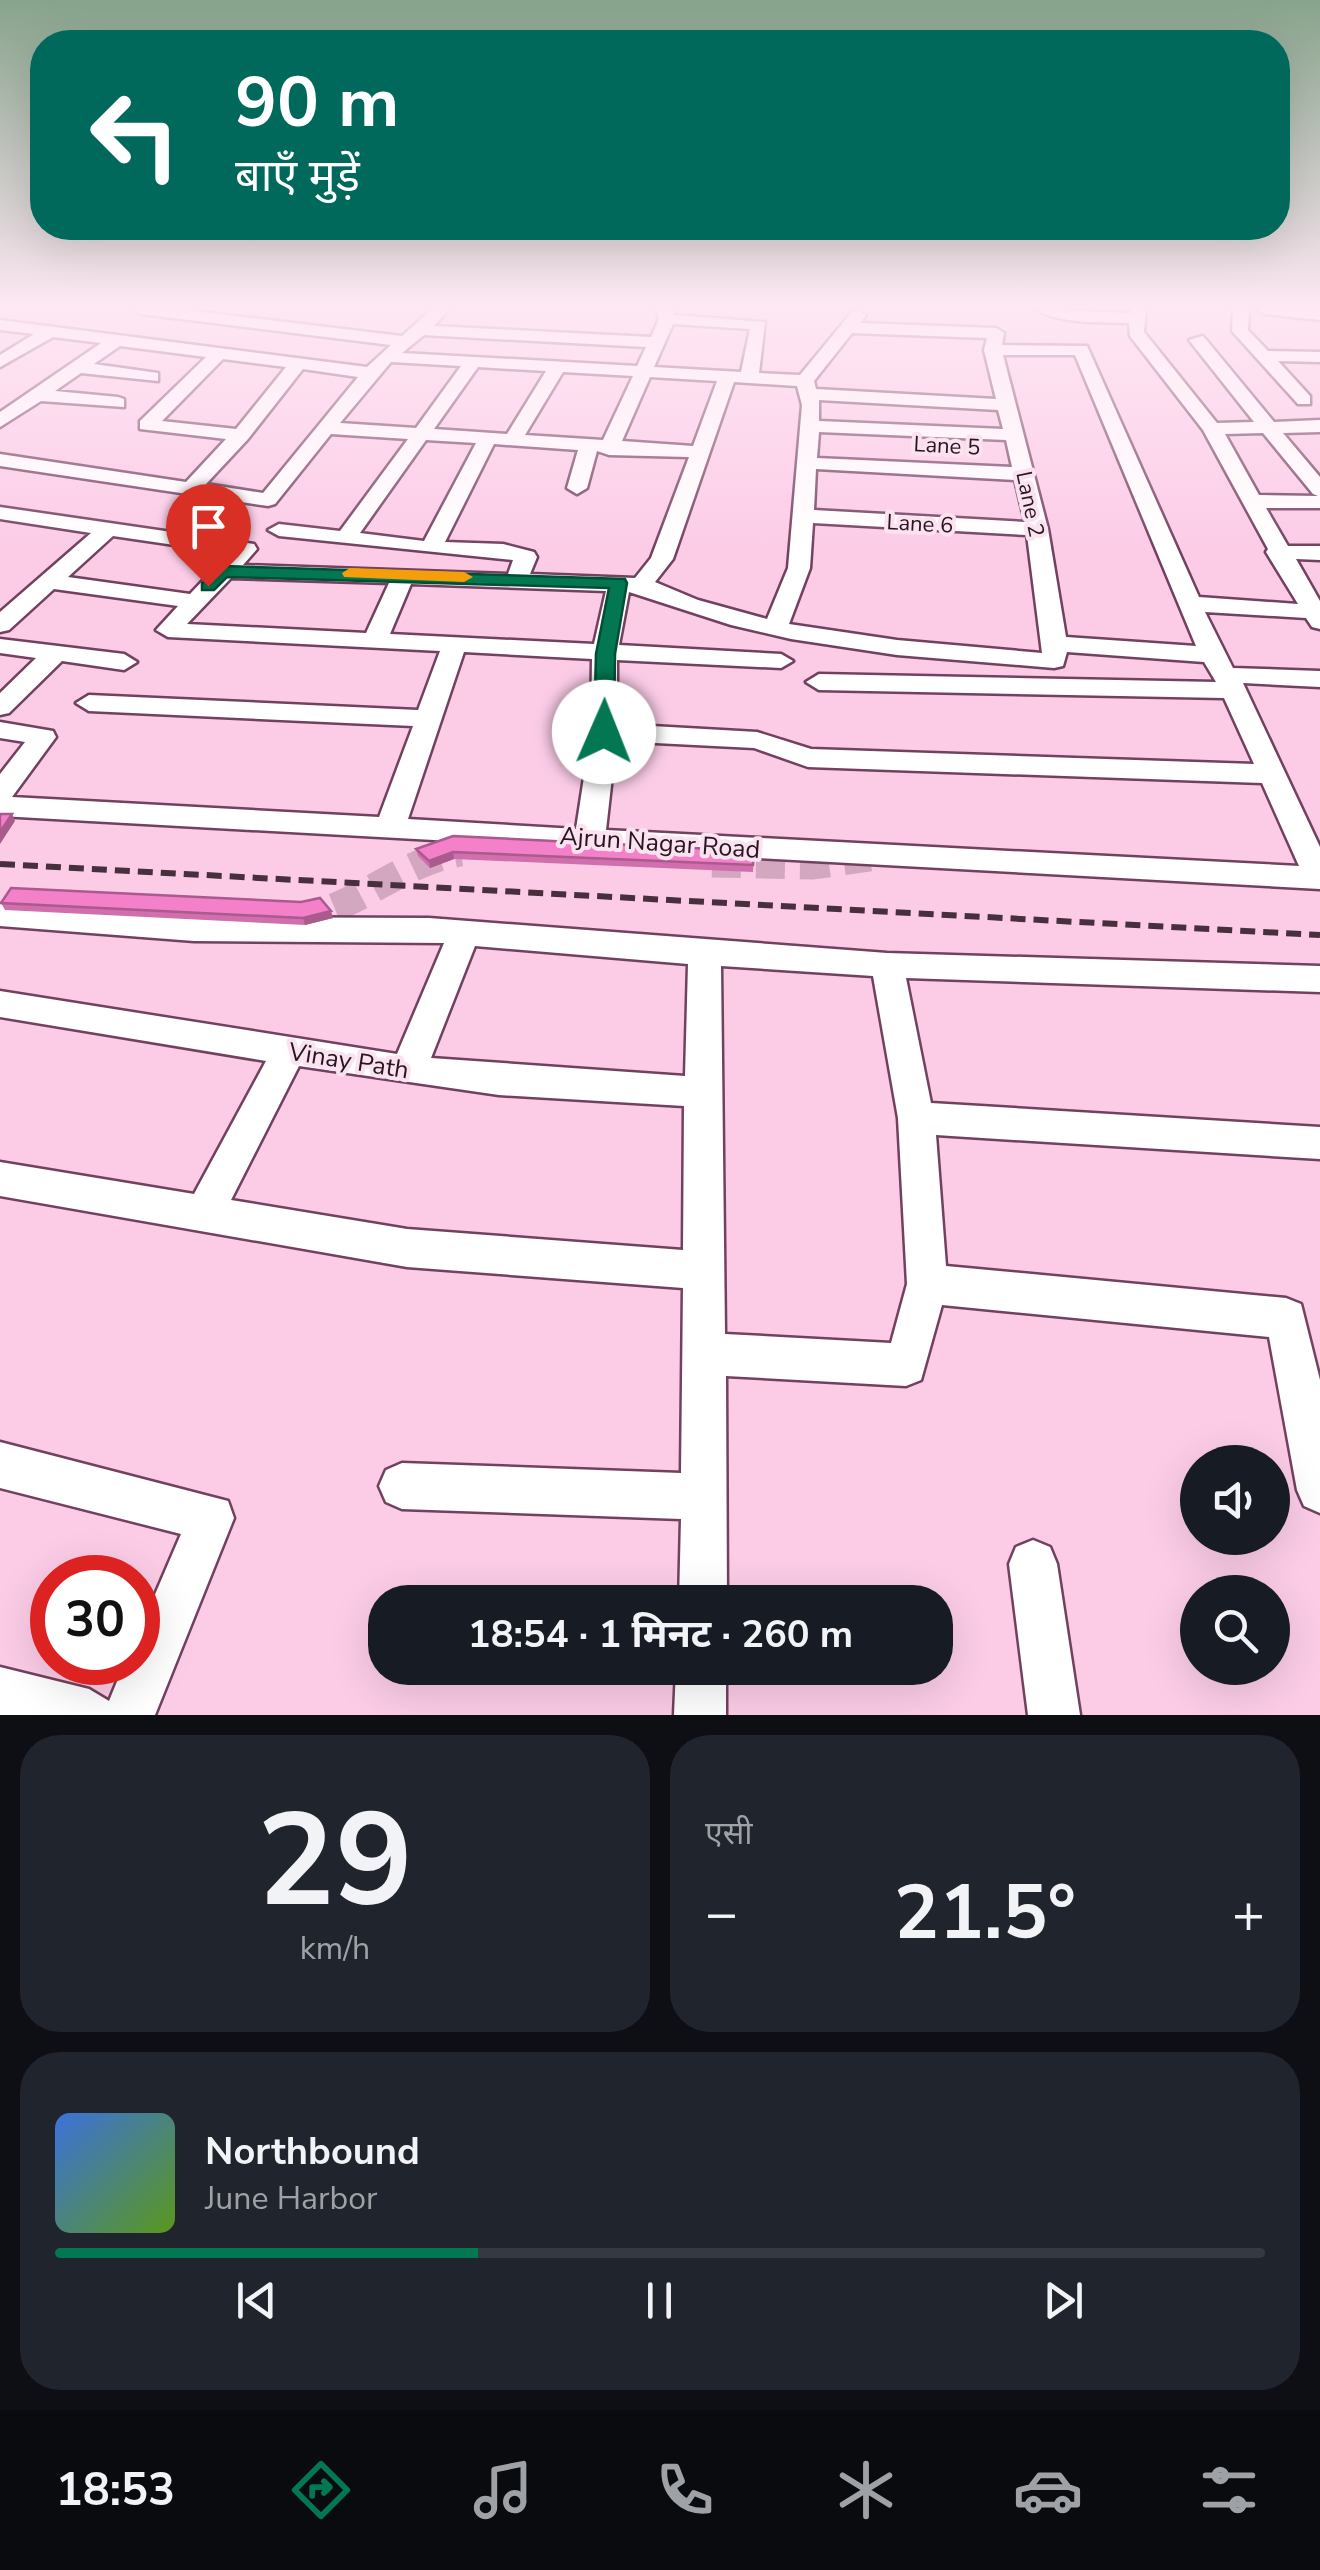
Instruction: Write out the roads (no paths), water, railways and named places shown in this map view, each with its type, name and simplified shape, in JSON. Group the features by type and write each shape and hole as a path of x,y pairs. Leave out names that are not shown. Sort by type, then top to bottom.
{"street":[{"path":"0,422 46,389"},
{"path":"183,389 148,424 241,435"},
{"path":"190,488 278,389"},
{"path":"0,460 268,500 359,389"},
{"path":"302,572 338,537 424,435 455,389"},
{"path":"511,442 543,389"},
{"path":"577,488 633,389"},
{"path":"590,837 604,732 606,654 630,584 662,559 702,452 732,389"},
{"path":"776,626 799,568 810,426 808,389"},
{"path":"820,389 1008,405"},
{"name":"Lane 2","path":"1004,389 1037,529 1055,653"},
{"path":"1098,389 1223,673 1320,878"},
{"path":"1181,389 1212,429 1277,552 1318,616"},
{"path":"38,394 118,403"},
{"path":"1271,427 1285,400"},
{"path":"810,426 1016,435"},
{"path":"1212,429 1320,426"},
{"path":"1271,427 1320,490"},
{"path":"329,428 702,452"},
{"path":"431,548 488,440"},
{"name":"Lane 5","path":"807,463 1025,474"},
{"path":"1250,501 1320,502"},
{"path":"0,512 246,549 168,630 781,661"},
{"path":"0,538 26,516"},
{"name":"Lane 6","path":"803,516 1037,529"},
{"path":"0,626 108,529"},
{"path":"279,530 431,548 502,551 526,557 516,579"},
{"path":"1277,552 1320,553"},
{"path":"223,572 630,584 679,602 812,636 898,647 1055,653 1320,680"},
{"path":"375,640 404,575"},
{"path":"48,582 192,602"},
{"path":"1193,604 1318,616"},
{"path":"0,646 124,662"},
{"path":"391,825 454,647"},
{"path":"0,706 56,653"},
{"path":"819,682 1223,673"},
{"path":"90,703 428,719"},
{"path":"0,730 42,737 0,793"},
{"path":"604,732 757,740 808,758 1274,774"},
{"name":"Ajrun Nagar Road","path":"0,806 391,825 1013,867 1320,878"},
{"path":"0,915 194,929 464,934 887,965 1320,979"},
{"path":"408,1070 464,934"},
{"path":"703,1585 707,1354 701,1092 705,953"},
{"path":"707,1354 906,1365 927,1284 916,1118 887,965"},
{"name":"Vinay Path","path":"0,1004 408,1070 498,1080 701,1092"},
{"path":"204,1213 289,1051"},
{"path":"916,1118 1320,1143"},
{"path":"0,1179 407,1248 704,1271"},
{"path":"927,1284 1286,1318 1320,1490"},
{"path":"0,1464 212,1518 129,1715"},
{"path":"402,1486 706,1496"},
{"path":"1033,1564 1054,1715"},
{"path":"700,1715 701,1685"},
{"path":"0,1693 89,1715"}],"tunnel":[{"path":"292,919 336,907 417,865 461,852"},
{"path":"712,863 813,865 870,857"}],"railway":[{"path":"0,864 1320,935"}]}
